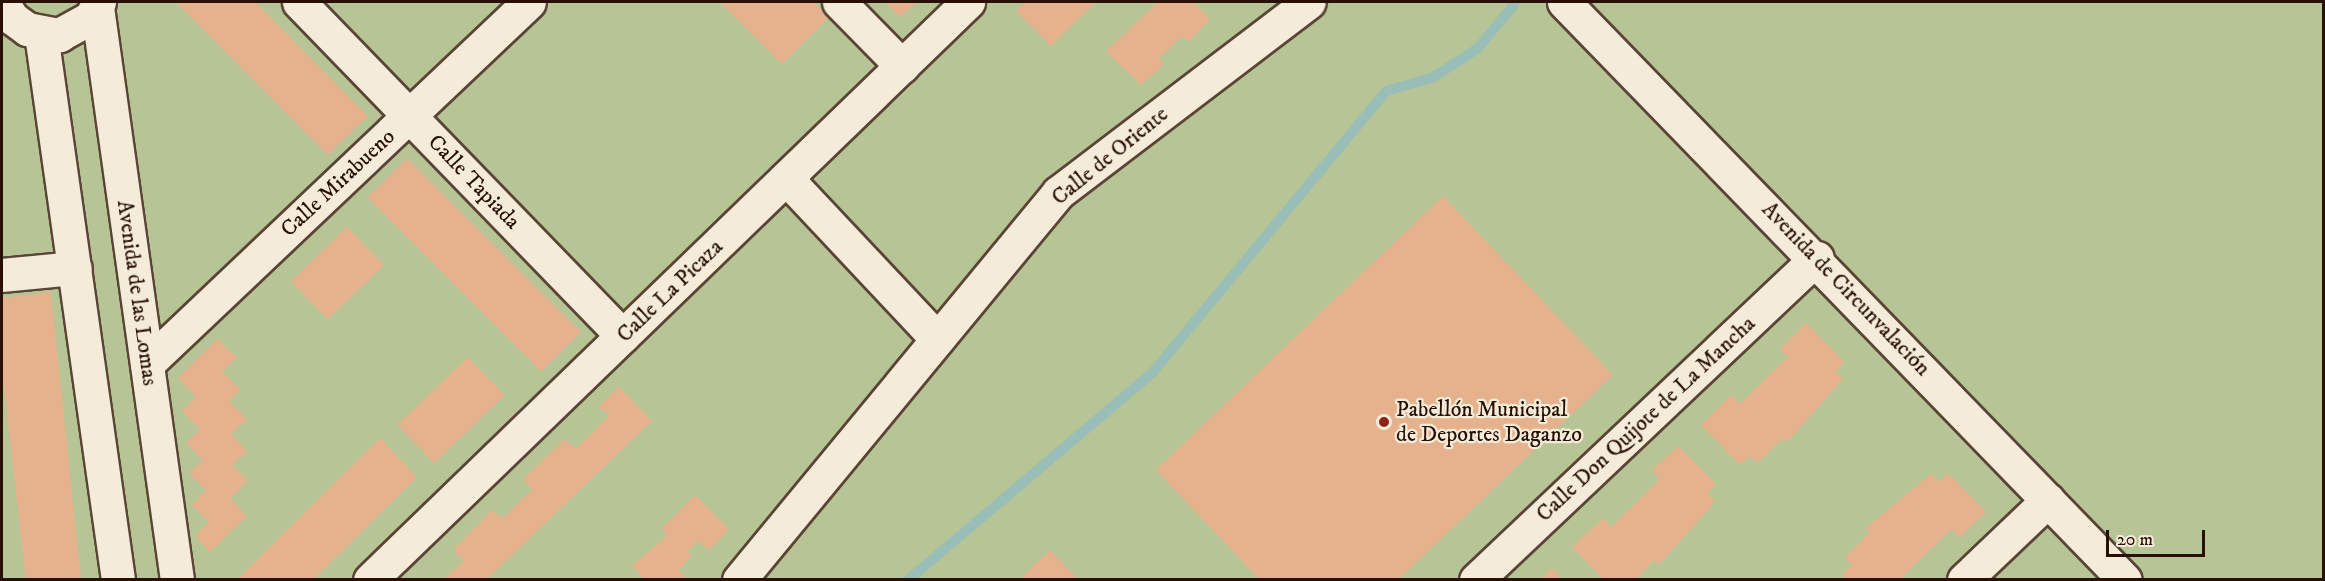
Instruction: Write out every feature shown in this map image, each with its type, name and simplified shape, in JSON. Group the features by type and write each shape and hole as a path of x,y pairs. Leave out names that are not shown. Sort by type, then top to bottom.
{"street":[{"path":"2,2 12,18 41,34 76,29 98,4"},
{"name":"Calle Tapiada","path":"299,2 624,336"},
{"name":"Calle Mirabueno","path":"147,364 529,2"},
{"path":"839,2 902,66"},
{"name":"Calle La Picaza","path":"370,579 968,2"},
{"name":"Calle de Oriente","path":"739,579 1058,193 1309,2"},
{"name":"Avenida de Circunvalación","path":"1564,2 1817,258 2125,579"},
{"name":"Avenida de las Lomas","path":"98,4 177,579"},
{"path":"41,34 118,579"},
{"path":"786,178 937,339"},
{"name":"Calle Don Quijote de La Mancha","path":"1476,579 1817,258"},
{"path":"2,274 75,268"},
{"path":"1964,579 2048,500"}],"green space":[{"path":"2,2 2323,2 2323,579 2,579"}],"building":[{"path":"176,2 255,2 368,116 328,155"},
{"path":"720,2 813,2 829,17 782,64"},
{"path":"885,2 917,2 900,17"},
{"path":"1025,2 1096,2 1051,46 1016,11"},
{"path":"1158,2 1193,2 1210,19 1189,42 1183,36 1159,58 1164,64 1141,85 1106,51"},
{"path":"407,158 581,332 541,372 367,198"},
{"name":"Pabellón Municipal de Deportes Daganzo","path":"1443,196 1613,375 1398,580 1260,580 1156,470"},
{"path":"347,227 384,265 328,319 291,281"},
{"path":"51,292 81,580 26,580 2,369 2,298"},
{"path":"1806,323 1844,362 1835,371 1843,379 1787,442 1783,438 1758,463 1750,456 1740,465 1701,425 1731,395 1740,404 1788,357 1780,349"},
{"path":"217,339 237,358 222,372 241,390 229,401 247,419 231,434 247,451 232,465 248,481 230,498 247,516 210,552 195,536 209,522 192,505 206,490 189,473 203,460 186,443 200,429 182,411 196,397 178,378"},
{"path":"468,357 505,395 434,463 398,425"},
{"path":"619,387 652,421 486,580 442,580 464,561 453,550 492,510 502,519 532,489 523,479 565,439 576,449 610,415 598,407"},
{"path":"380,438 417,477 313,580 237,580"},
{"path":"1678,446 1716,484 1707,493 1715,502 1659,565 1655,560 1635,580 1604,580 1572,547 1603,518 1611,527 1660,479 1652,471"},
{"path":"1948,473 1986,512 1959,538 1952,529 1903,576 1906,580 1847,580 1842,575 1852,565 1845,557 1870,532 1866,528 1931,474 1939,482"},
{"path":"695,495 729,529 709,550 698,541 687,552 692,556 679,570 688,580 645,580 632,566 668,535 661,529"},
{"path":"1050,550 1079,580 1019,580"},
{"path":"1552,568 1563,580 1540,580"}],"waterway":[{"path":"908,580 1153,372 1386,91 1432,78 1477,49 1514,5"}],"place":[{"name":"Pabellón Municipal de Deportes Daganzo","path":"1384,422"}]}
